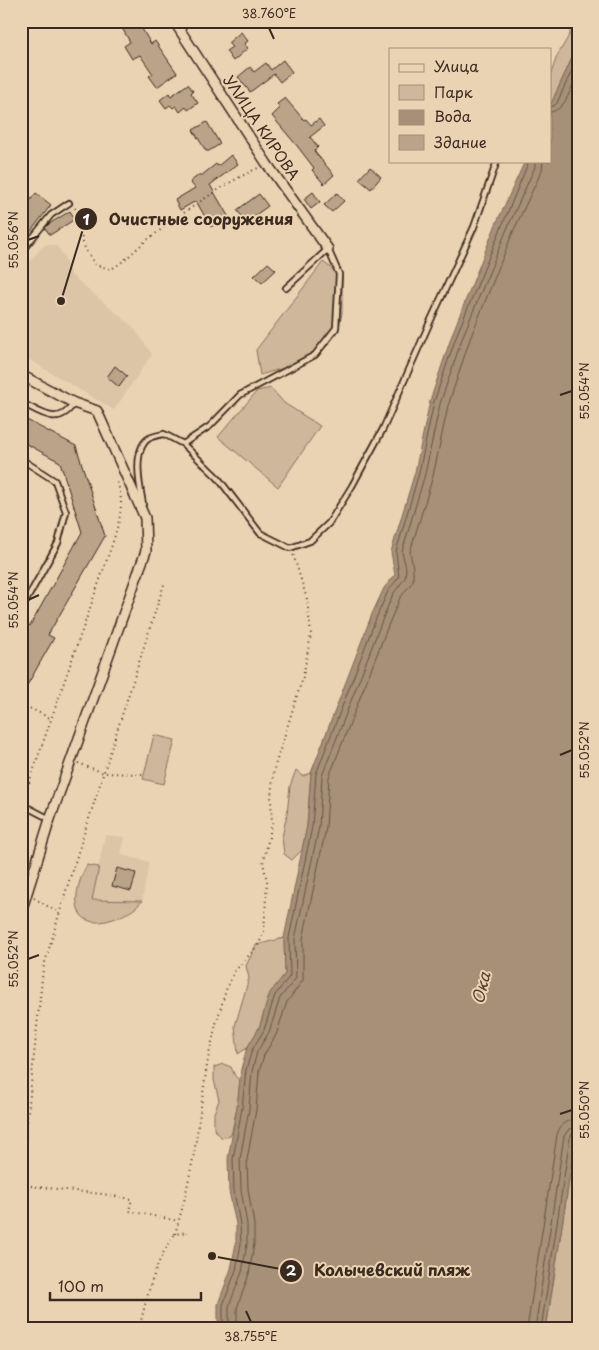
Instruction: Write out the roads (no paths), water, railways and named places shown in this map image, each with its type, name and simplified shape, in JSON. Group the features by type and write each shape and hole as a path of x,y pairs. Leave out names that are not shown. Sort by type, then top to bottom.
{"street":[{"name":"УЛИЦА КИРОВА","path":"174,21 267,164 328,249"},
{"path":"21,912 50,819 146,551 145,518 97,411 74,403 22,378"}],"lane":[{"path":"145,518 139,485 138,461 140,450 148,439 164,434 183,444 218,478 260,533 290,548 310,541 329,523 352,486 383,429 474,227 498,162"},
{"path":"21,252 51,215 69,203"},
{"path":"183,444 210,426 240,394 315,355 336,328 339,274 328,249 286,288"},
{"path":"21,401 54,417 62,416 68,412 74,403"},
{"path":"21,460 54,481 66,512 58,543 21,610"},
{"path":"21,804 50,819"}],"water":[{"name":"Ока","path":"578,45 578,1122 546,1329 218,1329 218,1304 231,1269 236,1243 236,1224 229,1191 228,1159 241,1069 247,1048 259,1028 270,993 285,974 284,938 307,826 311,773 372,614 384,588 395,575 391,552 415,472 430,401 453,332 496,224 525,162 552,162 552,102"}],"place":[{"name":"Очистные сооружения","path":"61,301"},
{"name":"Колычевский пляж","path":"212,1256"}]}
